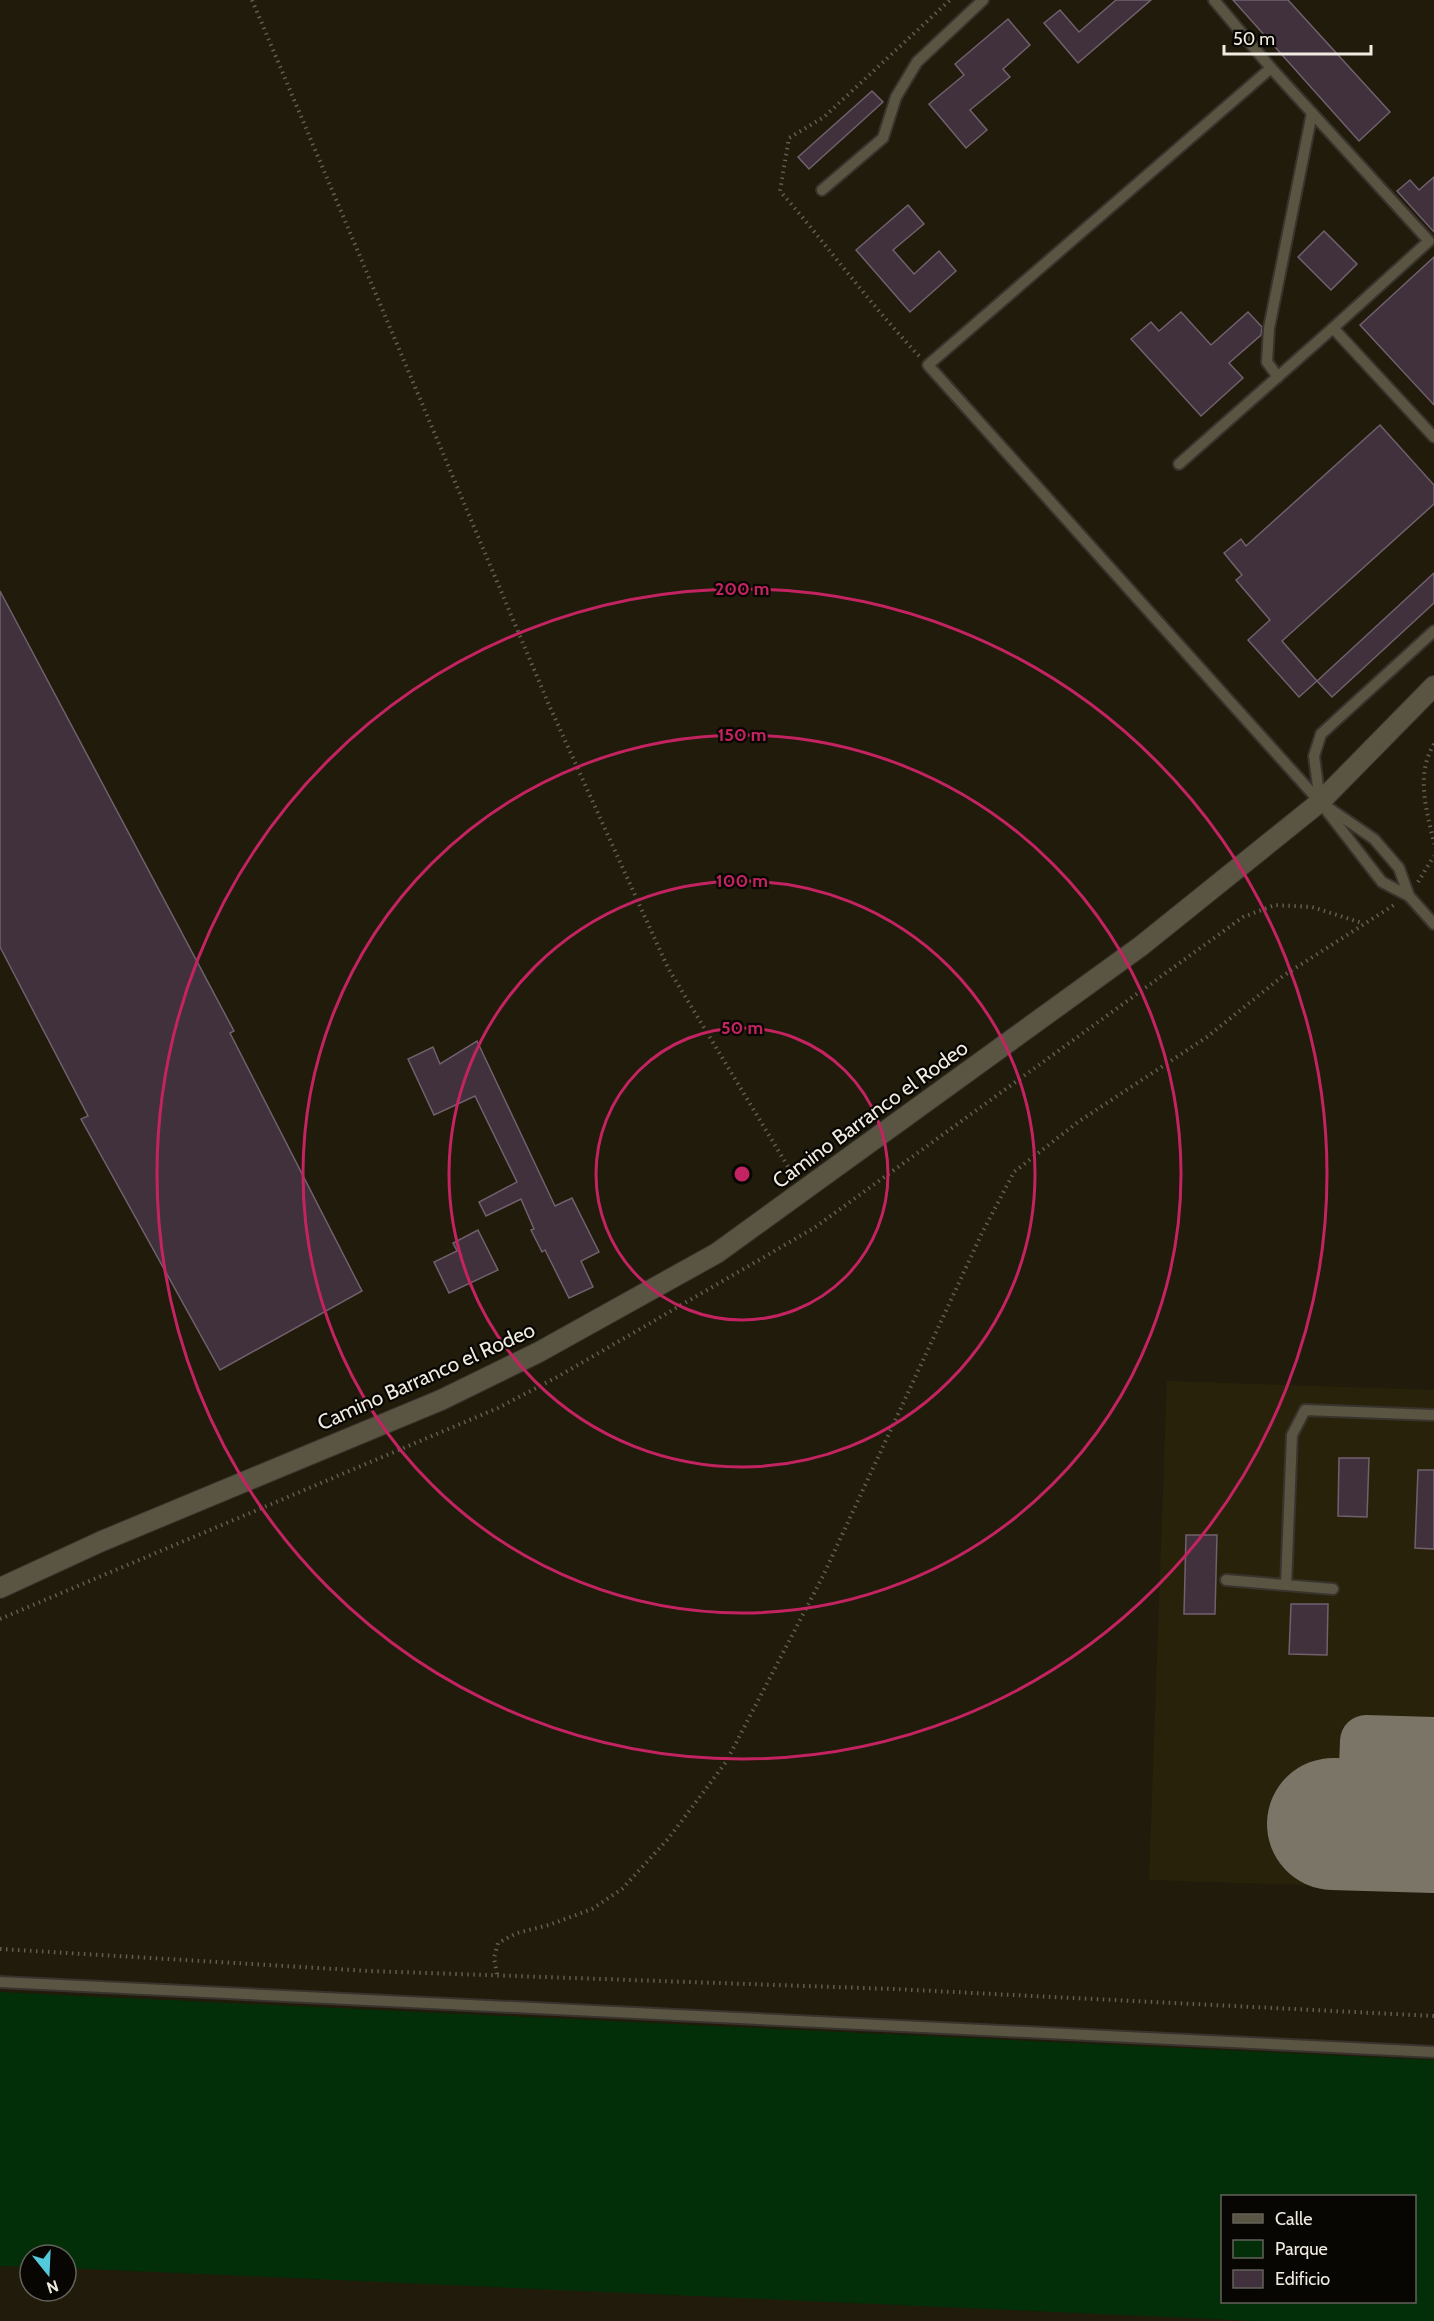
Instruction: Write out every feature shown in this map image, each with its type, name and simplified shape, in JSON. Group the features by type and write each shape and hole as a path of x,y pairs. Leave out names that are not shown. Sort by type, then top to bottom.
{"street":[{"name":"Camino Barranco el Rodeo","path":"0,1588 102,1541 441,1400 500,1371 717,1253 1141,946 1320,802 1434,686"}],"lane":[{"path":"822,190 883,138 896,97 917,62 983,0"},
{"path":"1179,464 1429,241 1271,68 1214,0"},
{"path":"1271,68 928,365 1320,802 1382,882 1409,896 1434,924"},
{"path":"1278,377 1267,362 1269,328 1312,113"},
{"path":"1333,328 1434,437"},
{"path":"1409,896 1399,868 1374,839 1320,802 1314,756 1321,734 1434,631"},
{"path":"1286,1585 1292,1436 1305,1410 1434,1415"},
{"path":"1226,1580 1333,1589"},
{"path":"0,1982 1434,2052"}],"path":[{"path":"252,0 545,694 668,968 804,1192"},
{"path":"1434,744 1426,758 1422,789 1434,844"},
{"path":"498,1974 494,1958 498,1943 517,1933 549,1925 592,1909 622,1889 668,1839 726,1761 823,1576 982,1233 1014,1172 1078,1122 1198,1043 1283,976 1362,923"},
{"path":"0,1949 369,1971 893,1989 1434,2016"}],"shaded area":[{"path":"1167,1381 1434,1390 1434,1889 1149,1880"}],"green space":[{"path":"0,1992 1434,2060 1434,2321 1258,2321 78,2269 78,2243 18,2243 18,2267 0,2266"}],"building":[{"path":"1116,0 1151,0 1078,63 1044,23 1060,10 1079,32"},
{"path":"1233,0 1288,0 1390,112 1359,141"},
{"path":"1008,19 1030,45 1003,69 1010,77 970,110 987,130 966,148 929,104 964,75 955,64"},
{"path":"872,91 883,102 809,169 798,157"},
{"path":"1434,177 1434,232 1397,191 1410,180 1419,190"},
{"path":"908,205 924,224 893,250 914,274 939,251 956,271 910,312 856,250"},
{"path":"1324,231 1357,264 1331,290 1298,257"},
{"path":"1434,257 1434,405 1360,325"},
{"path":"1181,312 1211,345 1248,312 1262,327 1261,335 1229,363 1243,378 1201,416 1131,339 1151,322 1159,331"},
{"path":"1380,425 1434,485 1434,504 1282,641 1317,681 1299,697 1248,640 1270,620 1236,580 1242,575 1224,553 1241,539 1246,546"},
{"path":"1434,573 1434,603 1332,697 1317,681"},
{"path":"0,591 234,1031 230,1033 362,1291 220,1370 81,1119 88,1116 0,947"},
{"path":"477,1041 555,1206 572,1198 599,1252 581,1261 593,1287 569,1298 545,1250 542,1252 531,1230 534,1229 521,1199 486,1216 479,1202 517,1182 475,1096 434,1115 408,1059 433,1047 440,1064"},
{"path":"478,1230 498,1270 449,1293 434,1262 457,1251 453,1243"},
{"path":"1339,1458 1369,1458 1367,1517 1338,1516"},
{"path":"1418,1470 1434,1470 1434,1549 1415,1548"},
{"path":"1186,1535 1217,1535 1215,1614 1184,1614"},
{"path":"1291,1604 1328,1604 1327,1655 1289,1654"}],"taxiway":[{"path":"1364,1793 1366,1741 1434,1743"},
{"path":"1342,1792 1434,1795"}],"runway":[{"path":"1333,1824 1434,1827"}]}
